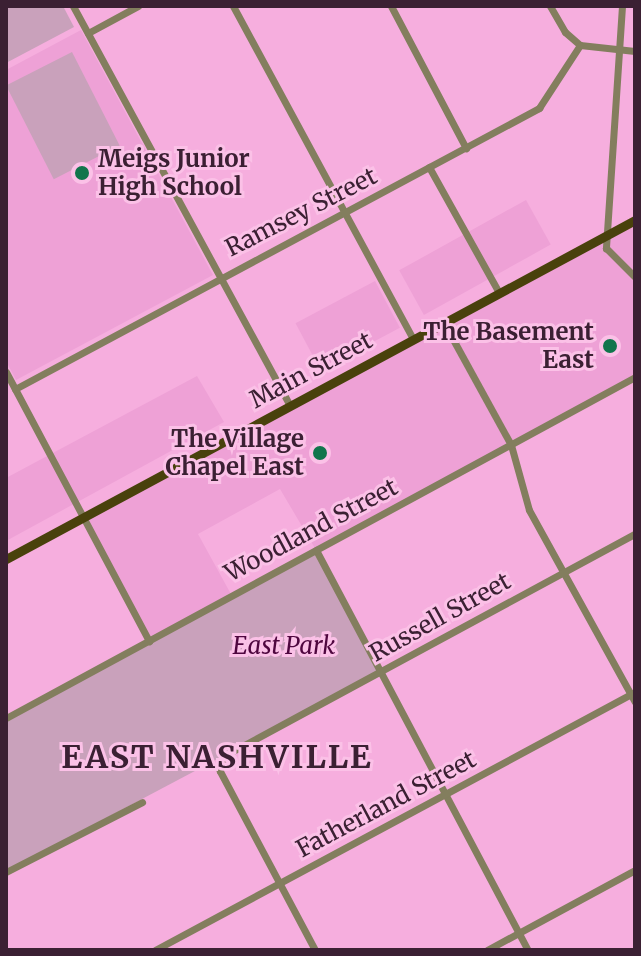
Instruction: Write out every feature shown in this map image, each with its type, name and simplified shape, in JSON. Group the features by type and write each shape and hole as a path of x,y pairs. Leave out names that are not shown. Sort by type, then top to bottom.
{"main road":[{"name":"Main Street","path":"6,559 289,403 635,220"}],"street":[{"path":"73,6 289,403"},
{"path":"88,33 138,6"},
{"path":"233,6 413,339"},
{"path":"391,6 466,148"},
{"path":"550,6 565,32 580,45 635,51"},
{"path":"622,6 606,248 635,277"},
{"name":"Ramsey Street","path":"15,389 539,108 580,45"},
{"path":"429,167 499,293"},
{"path":"444,323 511,445 529,510 633,696"},
{"path":"6,372 149,641"},
{"name":"Woodland Street","path":"6,718 635,377"},
{"name":"Russell Street","path":"280,884 220,771 222,757 635,534"},
{"path":"316,550 528,950"},
{"name":"Fatherland Street","path":"155,950 633,696"},
{"path":"6,872 142,802"},
{"path":"487,950 635,870"},
{"path":"280,884 315,950"}],"shaded area":[{"name":"Meigs Junior High School","path":"81,30 213,275 16,380 6,361 6,70"},
{"path":"526,200 551,245 424,315 399,270"},
{"path":"635,220 635,377 316,550 280,489 198,534 232,596 149,641 82,517"},
{"path":"375,281 400,328 320,370 296,323"},
{"path":"197,376 224,422 6,541 6,478"}],"green space":[{"path":"6,6 63,6 74,27 6,63"},
{"path":"72,52 120,146 54,179 6,86"},
{"name":"East Park","path":"316,550 380,673 6,871 6,717"}],"place":[{"name":"Meigs Junior High School","path":"82,173"},
{"name":"The Basement East","path":"610,346"},
{"name":"The Village Chapel East","path":"320,453"}],"district":[{"name":"EAST NASHVILLE","path":"217,757"}]}
